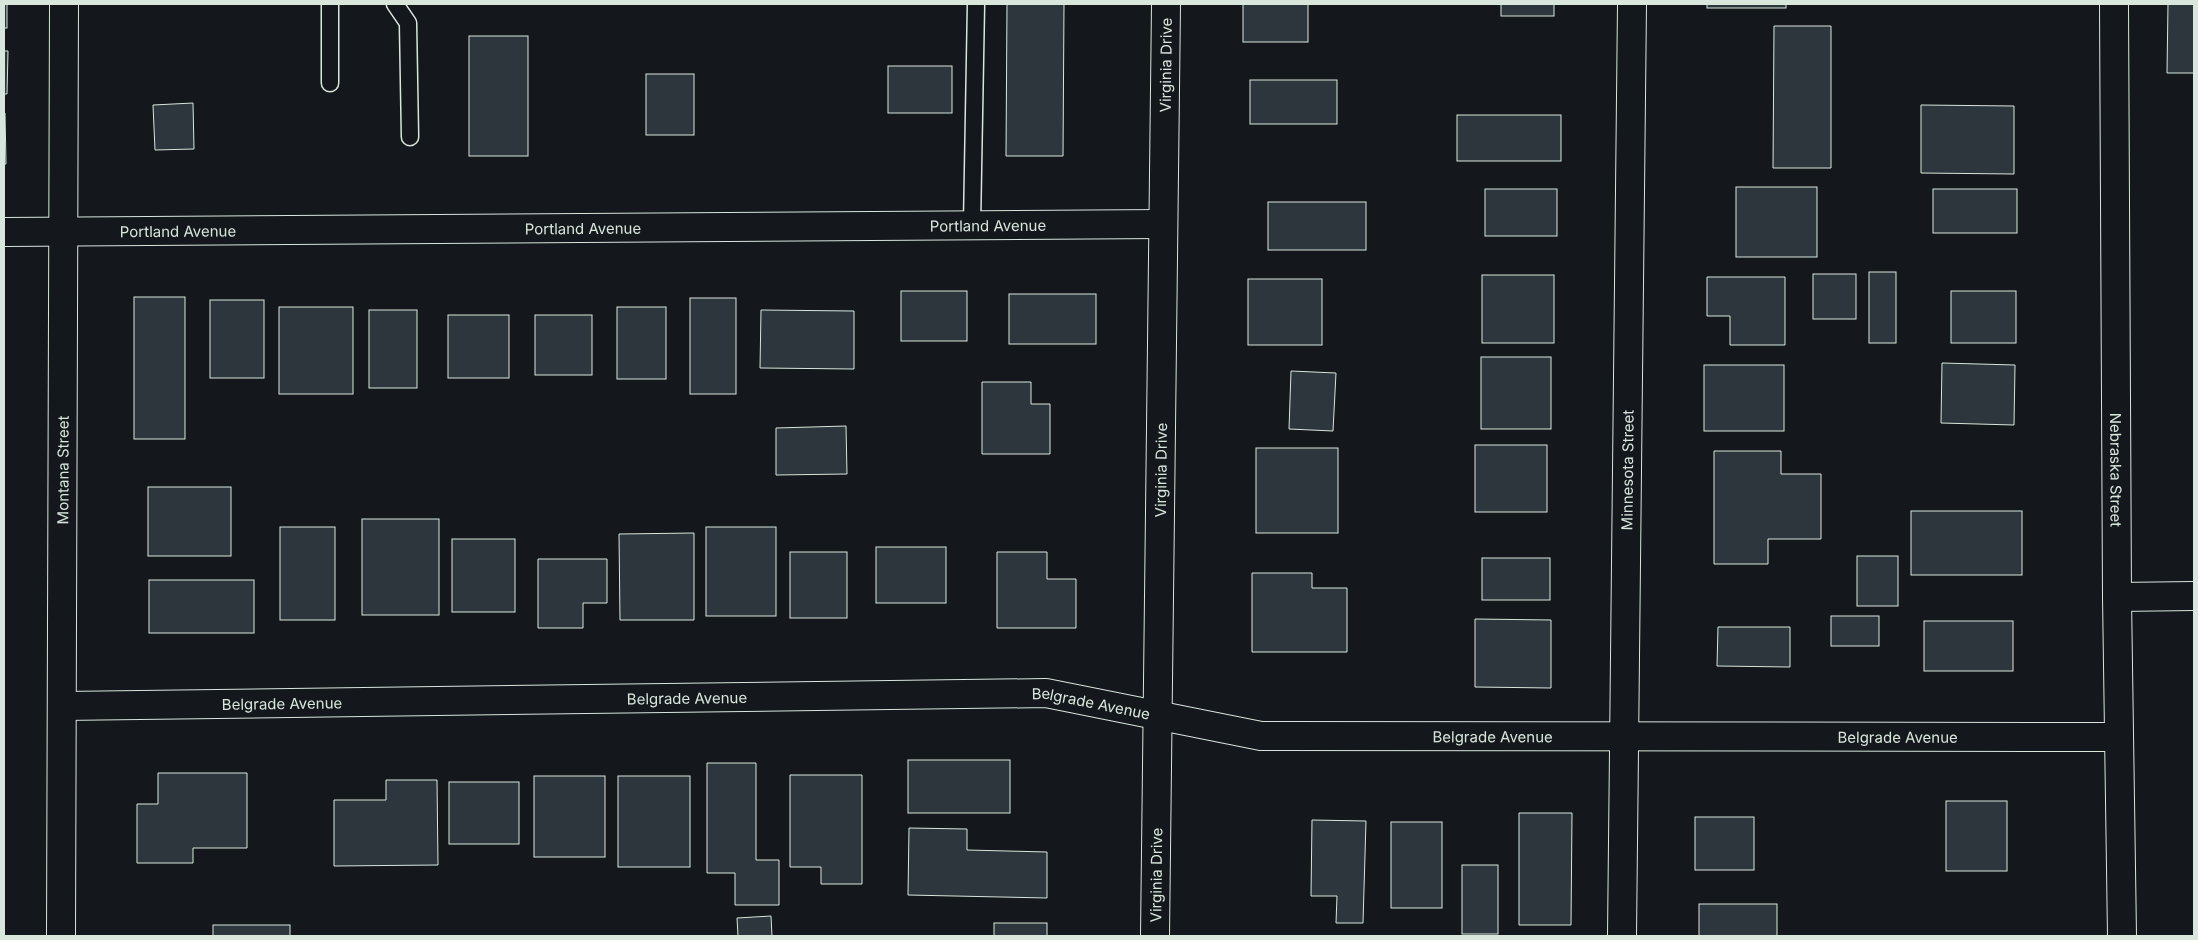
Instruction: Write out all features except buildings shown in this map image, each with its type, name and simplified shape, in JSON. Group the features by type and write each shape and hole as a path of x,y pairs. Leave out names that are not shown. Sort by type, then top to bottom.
{"street":[{"name":"Montana Street","path":"61,936 64,4"},
{"name":"Virginia Drive","path":"1155,936 1166,4"},
{"name":"Minnesota Street","path":"1622,936 1632,4"},
{"name":"Nebraska Street","path":"2114,4 2117,597 2122,936"},
{"name":"Portland Avenue","path":"4,232 1162,224"},
{"path":"2117,597 2194,596"},
{"name":"Belgrade Avenue","path":"62,706 1046,693 1261,736 2119,737"}],"lane":[{"path":"330,4 330,83"},
{"path":"395,4 408,23 410,137"},
{"path":"972,225 976,4"}]}
